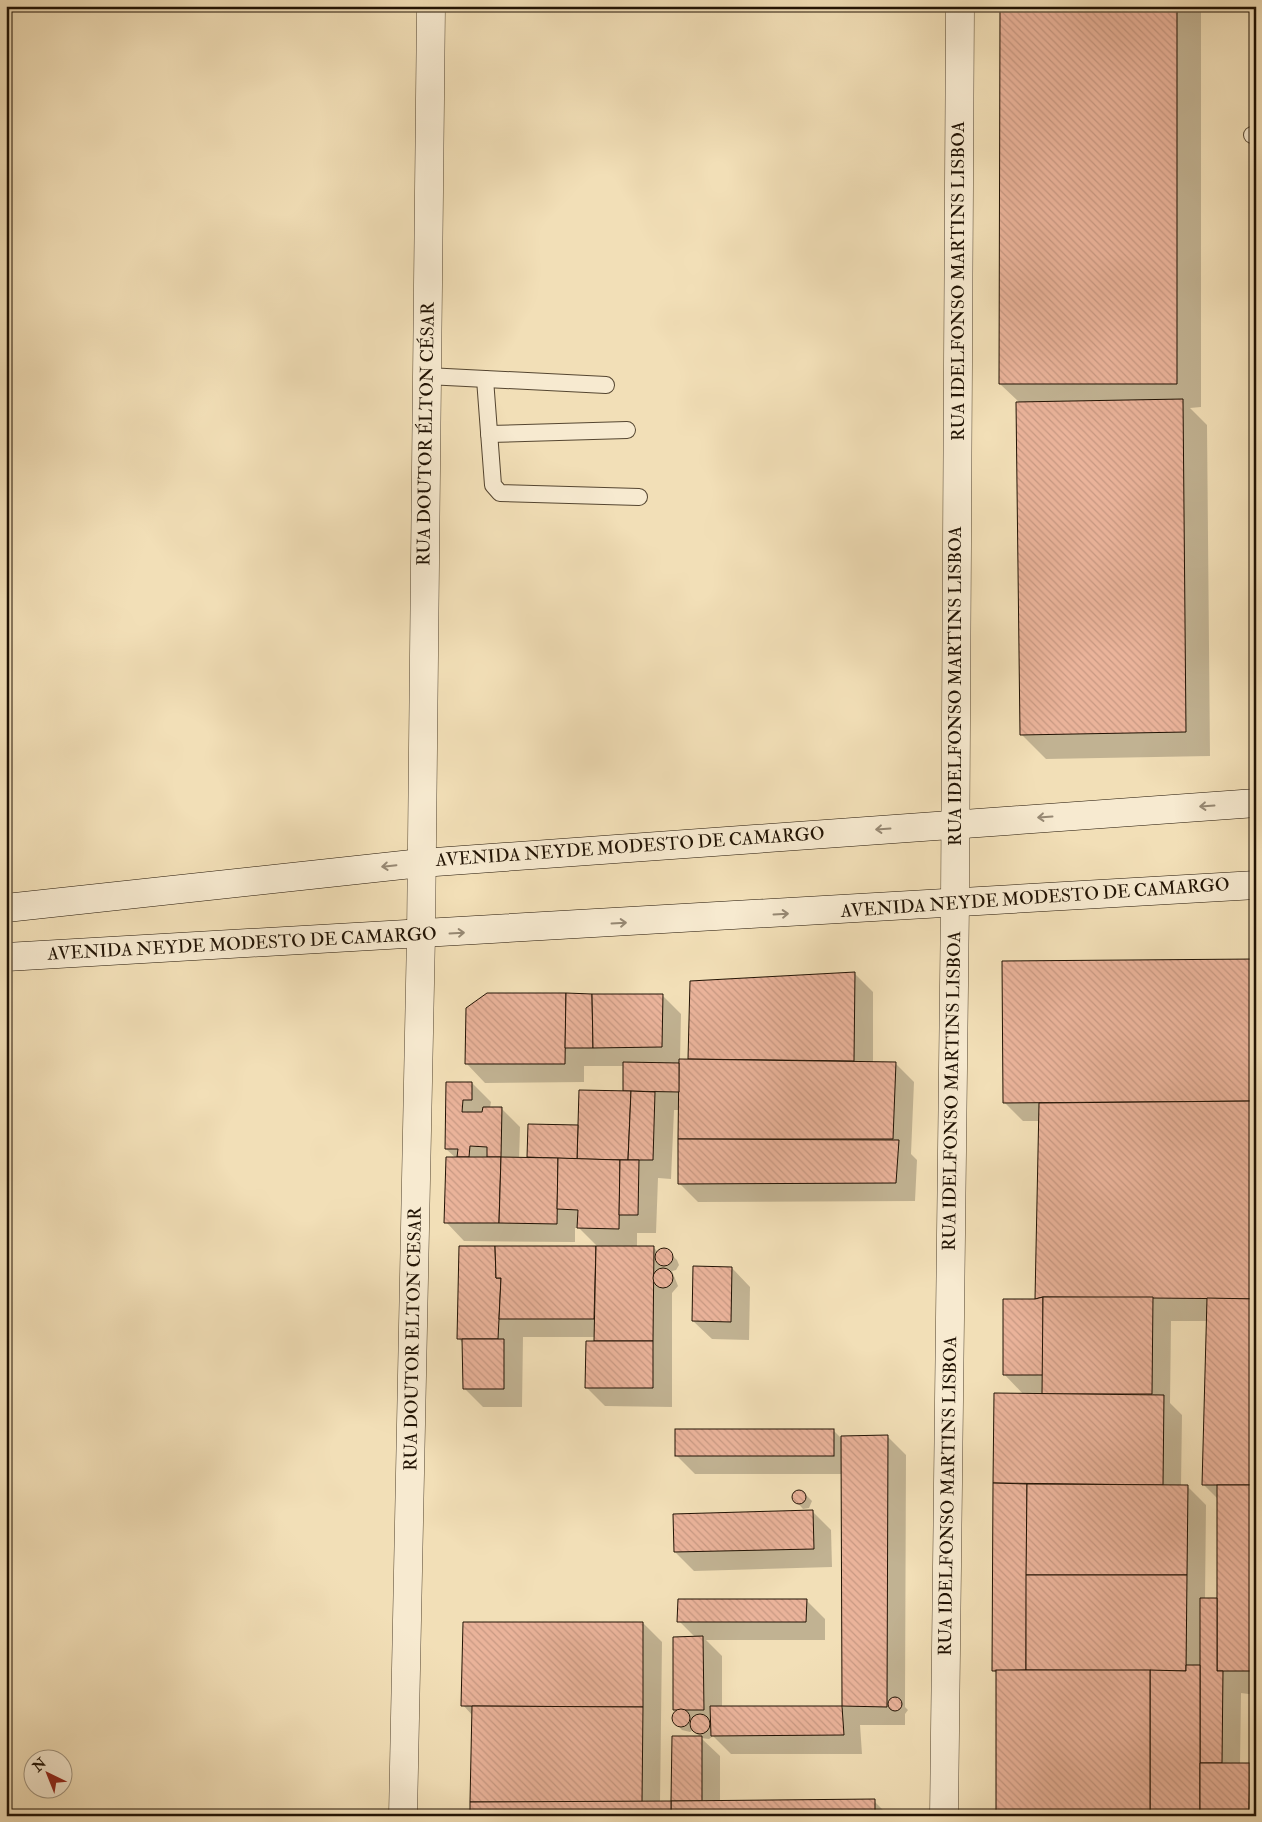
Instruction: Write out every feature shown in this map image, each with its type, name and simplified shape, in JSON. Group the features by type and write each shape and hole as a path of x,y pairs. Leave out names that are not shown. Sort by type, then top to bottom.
{"street":[{"name":"RUA DOUTOR ÉLTON CÉSAR","path":"421,863 431,6"},
{"name":"RUA IDELFONSO MARTINS LISBOA","path":"944,1816 955,903 960,6"},
{"name":"AVENIDA NEYDE MODESTO DE CAMARGO","path":"6,908 421,863 1256,802"},
{"name":"RUA DOUTOR ELTON CESAR","path":"404,1816 422,935 421,863"},
{"name":"AVENIDA NEYDE MODESTO DE CAMARGO","path":"6,957 422,935 1256,884"}],"lane":[{"path":"427,376 606,385"},
{"path":"485,379 493,485 500,493 639,497"},
{"path":"489,434 628,430"}],"building":[{"path":"1000,6 1177,6 1177,384 999,384"},
{"path":"1183,399 1186,732 1020,735 1016,402"},
{"path":"1256,959 1256,1101 1003,1103 1002,961"},
{"path":"855,972 854,1061 688,1059 690,981"},
{"path":"487,993 566,993 565,1064 465,1064 466,1008"},
{"path":"566,993 592,994 593,1048 565,1048"},
{"path":"592,994 663,994 662,1047 593,1048"},
{"path":"679,1059 896,1062 893,1139 678,1139"},
{"path":"623,1062 679,1063 679,1092 623,1091"},
{"path":"446,1082 472,1082 472,1100 463,1100 462,1112 482,1112 483,1107 502,1107 501,1157 487,1157 487,1147 470,1146 469,1157 457,1157 458,1149 445,1149"},
{"path":"579,1090 631,1091 628,1160 577,1159"},
{"path":"631,1091 655,1092 653,1160 628,1160"},
{"path":"1256,1101 1256,1299 1043,1297 1035,1299 1039,1103"},
{"path":"528,1124 578,1125 577,1159 527,1157"},
{"path":"678,1139 899,1140 896,1183 678,1184"},
{"path":"446,1157 501,1157 499,1223 444,1223"},
{"path":"501,1157 558,1158 557,1224 499,1223"},
{"path":"558,1158 620,1160 619,1229 577,1228 578,1210 557,1209"},
{"path":"620,1160 639,1160 638,1215 619,1215"},
{"path":"459,1246 495,1246 496,1278 501,1278 498,1339 457,1339"},
{"path":"495,1246 596,1246 594,1319 499,1319 501,1278 496,1278"},
{"path":"596,1246 654,1246 653,1341 594,1341"},
{"path":"660,1248 668,1248 673,1253 671,1264 660,1266 655,1261 655,1253"},
{"path":"693,1266 732,1267 731,1322 692,1321"},
{"path":"663,1268 670,1271 673,1278 670,1285 663,1288 656,1285 653,1278 656,1271"},
{"path":"1043,1297 1043,1375 1003,1375 1003,1299 1035,1299"},
{"path":"1043,1297 1153,1297 1152,1394 1042,1394"},
{"path":"1207,1298 1256,1299 1256,1485 1202,1485"},
{"path":"462,1339 504,1339 504,1389 463,1389"},
{"path":"586,1341 653,1341 653,1388 585,1388"},
{"path":"994,1393 1164,1395 1163,1485 993,1483"},
{"path":"675,1429 834,1429 834,1456 675,1456"},
{"path":"888,1435 887,1707 842,1706 841,1436"},
{"path":"993,1483 1027,1484 1026,1670 992,1671"},
{"path":"1027,1484 1188,1485 1187,1575 1026,1575"},
{"path":"1217,1485 1256,1485 1256,1671 1217,1671"},
{"path":"796,1490 802,1490 806,1497 802,1504 796,1504 792,1500 792,1494"},
{"path":"813,1510 814,1549 674,1552 673,1514"},
{"path":"1026,1575 1187,1575 1186,1671 1026,1670"},
{"path":"1200,1598 1217,1598 1217,1671 1223,1671 1222,1763 1200,1763"},
{"path":"678,1599 807,1599 806,1622 677,1622"},
{"path":"463,1622 643,1622 643,1707 461,1706"},
{"path":"703,1636 704,1710 673,1710 673,1637"},
{"path":"1186,1665 1200,1665 1200,1816 1150,1816 1150,1670 1186,1671"},
{"path":"996,1670 1150,1670 1150,1816 996,1816"},
{"path":"895,1697 900,1699 902,1704 900,1709 895,1711 890,1709 888,1704 890,1699"},
{"path":"472,1706 643,1707 642,1802 470,1802"},
{"path":"710,1706 842,1706 844,1735 711,1736"},
{"path":"681,1709 687,1712 690,1718 687,1724 681,1727 675,1724 672,1718 675,1712"},
{"path":"700,1714 707,1717 710,1724 707,1731 700,1734 693,1731 690,1724 693,1717"},
{"path":"672,1736 702,1736 702,1801 671,1801"},
{"path":"1200,1763 1250,1763 1249,1816 1200,1816"},
{"path":"1250,1763 1256,1763 1256,1816 1249,1816"},
{"path":"875,1799 875,1816 671,1816 671,1801"},
{"path":"671,1801 671,1816 470,1816 470,1802"}]}
